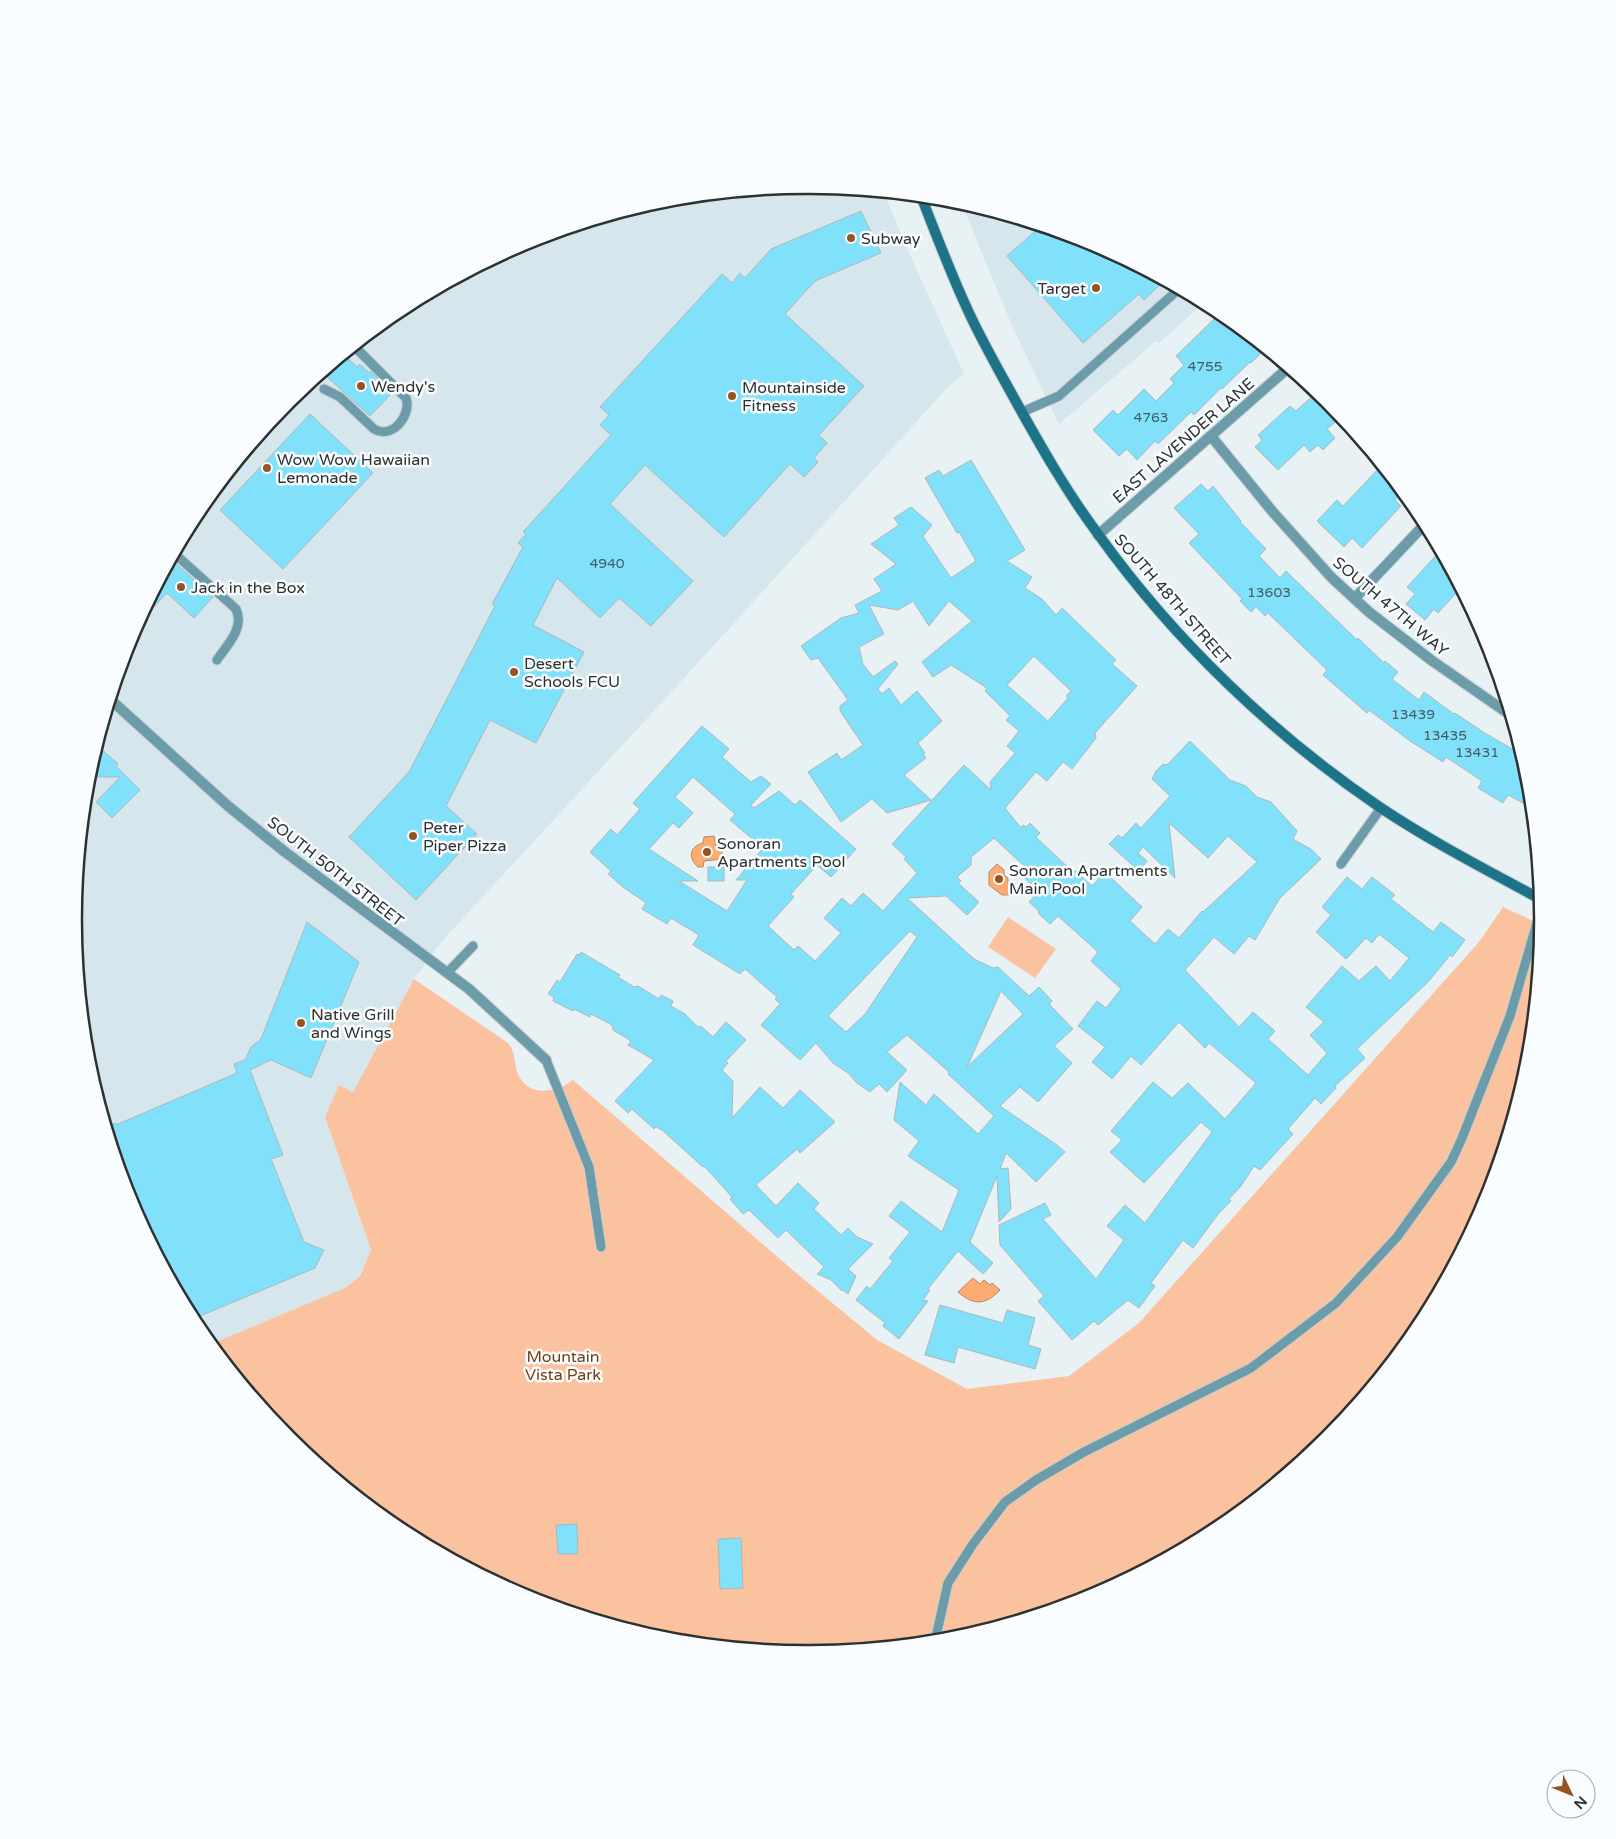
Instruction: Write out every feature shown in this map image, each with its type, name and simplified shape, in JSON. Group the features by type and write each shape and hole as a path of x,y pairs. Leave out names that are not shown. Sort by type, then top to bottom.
{"main road":[{"name":"SOUTH 48TH STREET","path":"924,204 966,306 1022,412 1059,476 1098,535 1128,574 1217,673 1283,733 1381,808 1425,836 1533,896"}],"street":[{"name":"EAST LAVENDER LANE","path":"1098,535 1284,372"},
{"name":"SOUTH 47TH WAY","path":"1211,436 1304,548 1331,577 1388,627 1431,660 1502,709"},
{"path":"1355,598 1419,530"},
{"name":"SOUTH 50TH STREET","path":"115,704 228,806 481,1000 546,1060"}],"lane":[{"path":"1022,412 1059,396 1174,293"},
{"path":"324,389 340,397 374,430 380,433 391,431 399,424 408,411 406,398 358,350"},
{"path":"179,558 236,609 239,615 238,629 217,660"},
{"path":"1341,864 1381,808"},
{"path":"937,1633 948,1583 973,1544 1005,1502 1036,1480 1084,1452 1251,1368 1336,1303 1397,1237 1451,1162 1462,1138 1510,1016 1533,935"},
{"path":"447,973 473,946"},
{"path":"546,1060 589,1166 601,1246"}],"shaded area":[{"path":"808,194 886,199 964,374 948,387 443,940 414,979 353,1092 339,1085 325,1117 371,1251 359,1276 345,1288 218,1341 180,1282 157,1240 121,1153 107,1107 96,1061 84,967 82,920 84,872 96,778 107,732 121,686 157,599 205,516 232,478 295,406 366,344 405,316 445,291 530,249 620,219 666,208 713,200 761,196"},
{"path":"965,212 996,219 1086,249 1171,291 1198,308 1159,343 1156,341 1059,424 1012,326"},
{"name":"Sonoran Apartments Pool","path":"714,836 716,846 722,846 722,859 704,861 703,867 698,867 691,857 691,853 695,847 703,843 704,837"},
{"name":"Sonoran Apartments Main Pool","path":"997,864 1004,870 1008,883 1015,889 1009,895 1002,895 989,885 989,872"},
{"path":"973,1278 980,1284 984,1280 990,1285 992,1283 1000,1290 985,1301 969,1300 958,1292"}],"green space":[{"name":"Mountain Vista Park","path":"1503,907 1534,921 1532,967 1520,1061 1495,1153 1478,1197 1459,1240 1411,1323 1384,1361 1321,1433 1250,1495 1211,1523 1171,1548 1086,1590 1041,1606 996,1620 950,1631 903,1639 808,1645 713,1639 666,1631 620,1620 575,1606 530,1590 445,1548 405,1523 366,1495 295,1433 263,1398 218,1341 345,1288 360,1276 371,1250 325,1117 339,1085 353,1092 414,979 508,1043 513,1051 519,1076 530,1088 544,1091 552,1090 560,1088 573,1080 795,1272 877,1340 967,1389 1069,1376 1139,1323 1479,942"},
{"path":"1008,917 1056,949 1035,978 988,947"}],"building":[{"path":"861,211 881,253 815,281 785,314 864,386 819,435 827,443 814,458 818,462 804,477 790,464 724,537 645,465 610,504 693,581 651,626 619,598 600,618 557,578 533,625 584,652 536,743 490,720 446,806 477,834 416,900 349,837 409,772 495,606 492,604 523,547 518,543 526,534 523,532 611,435 600,425 609,415 600,407 722,274 732,283 740,273 745,278 771,249"},
{"name":"Target","path":"1035,231 1086,249 1160,285 1144,300 1139,294 1083,343 1007,256"},
{"path":"1214,319 1219,324 1220,323 1261,353 1194,415 1191,412 1158,444 1155,441 1137,460 1127,449 1119,456 1093,430 1113,410 1118,415 1144,389 1156,401 1174,383 1170,379 1184,365 1176,356"},
{"name":"Wendy's","path":"348,359 357,367 360,364 369,373 371,371 392,393 370,416 327,377"},
{"path":"1311,397 1335,422 1327,429 1335,438 1323,450 1318,445 1310,452 1304,445 1278,470 1255,447 1262,440 1258,435 1290,406 1296,411"},
{"path":"310,414 373,473 283,569 220,510"},
{"path":"971,460 1025,550 1007,561 1032,577 1025,588 1042,599 1056,615 1062,608 1116,660 1112,664 1137,686 1095,733 1096,738 1072,769 1063,762 1047,781 1036,772 1005,808 1021,828 1023,825 1026,827 1030,823 1040,833 1036,837 1072,871 1074,870 1092,886 1105,872 1142,907 1130,921 1155,944 1168,929 1179,938 1202,911 1257,862 1228,836 1208,858 1169,823 1175,878 1143,847 1138,853 1147,861 1139,871 1109,844 1118,835 1122,838 1136,823 1141,828 1170,796 1152,779 1156,771 1163,764 1167,765 1190,741 1230,780 1246,786 1257,797 1271,802 1297,831 1293,839 1312,850 1321,859 1280,898 1255,940 1249,936 1234,954 1214,937 1185,970 1239,1027 1253,1012 1275,1031 1268,1039 1308,1075 1327,1053 1310,1035 1324,1022 1306,1007 1342,966 1359,981 1376,966 1390,981 1409,958 1379,934 1372,943 1366,938 1346,959 1316,932 1331,915 1322,907 1347,877 1362,889 1372,877 1395,895 1391,899 1433,932 1441,922 1465,940 1429,981 1357,1049 1365,1058 1335,1086 1336,1088 1321,1104 1315,1098 1288,1129 1293,1134 1260,1170 1254,1166 1241,1186 1229,1199 1231,1201 1219,1213 1193,1248 1183,1240 1151,1283 1155,1286 1139,1308 1128,1300 1098,1325 1094,1321 1072,1340 1038,1301 1044,1296 1000,1245 999,1225 1045,1203 1051,1215 1043,1219 1096,1279 1124,1240 1107,1226 1125,1205 1145,1223 1212,1132 1201,1122 1144,1183 1110,1152 1122,1140 1111,1131 1153,1082 1172,1098 1188,1083 1225,1119 1256,1083 1209,1043 1205,1048 1179,1022 1141,1065 1131,1056 1112,1079 1092,1062 1105,1047 1078,1026 1097,1001 1106,1008 1121,989 1091,961 1098,952 1058,916 1050,924 1038,913 1039,911 1029,902 1039,891 1020,874 1019,871 1024,866 994,838 971,857 971,865 957,877 961,881 958,883 979,902 967,915 946,896 907,898 974,959 993,968 998,967 1029,996 1039,987 1052,1001 1049,1004 1073,1029 1054,1046 1072,1063 1038,1102 1020,1087 1000,1106 1065,1152 1036,1182 1006,1153 1000,1169 1008,1168 1011,1209 999,1222 997,1176 970,1242 993,1263 983,1274 958,1251 928,1289 930,1290 923,1300 928,1301 899,1339 883,1326 885,1323 856,1300 867,1286 870,1289 893,1261 889,1258 910,1232 889,1216 901,1201 942,1232 959,1190 908,1156 919,1141 894,1120 900,1082 926,1105 934,1094 978,1134 994,1116 948,1074 949,1072 907,1035 887,1052 907,1070 887,1092 879,1084 870,1092 833,1063 816,1043 800,1060 761,1025 780,1004 775,999 777,997 745,969 740,974 693,945 699,935 671,918 667,924 642,909 646,903 608,874 611,871 590,852 611,829 617,835 640,809 633,803 702,726 729,749 722,757 751,782 761,776 771,784 751,805 754,808 779,791 795,805 800,800 856,849 831,877 817,865 791,894 794,897 768,926 794,950 798,946 815,961 841,933 824,918 842,898 851,906 863,893 883,911 917,873 904,859 906,857 892,844 964,765 991,790 990,782 1015,753 1007,746 1019,731 1006,720 1010,716 985,691 987,688 951,665 933,677 922,662 972,621 949,601 929,626 913,601 898,610 869,605 884,634 859,647 863,664 873,677 895,661 898,664 878,689 882,694 889,688 901,705 917,691 942,721 918,743 926,758 904,775 931,800 887,813 872,799 841,822 808,772 837,753 841,760 863,745 840,711 840,706 848,700 818,658 811,660 801,646 841,618 859,613 855,605 882,591 874,579 896,564 871,544 899,525 894,518 911,507 932,525 923,536 951,578 976,561 959,532 957,533 925,478 939,470 943,476","holes":["1034,656 1071,691 1066,696 1068,698 1048,721 1007,685","693,777 735,814 730,820 763,848 736,880 747,880 727,911 679,881 698,881 649,849 673,823 679,828 693,813 675,797","910,931 917,937 865,1014 846,1032 828,1016","1001,991 1023,1014 967,1067"]},
{"path":"1377,470 1398,497 1395,500 1401,506 1362,548 1352,538 1344,547 1317,521 1337,500 1343,506"},
{"path":"1201,484 1208,491 1213,486 1240,522 1266,549 1259,556 1280,578 1286,571 1357,640 1358,638 1384,663 1385,661 1398,672 1392,679 1419,700 1424,692 1454,714 1513,749 1524,803 1508,795 1503,803 1478,788 1482,781 1446,757 1443,762 1410,741 1369,710 1367,713 1323,675 1327,670 1268,613 1265,616 1256,607 1251,612 1240,601 1242,599 1189,543 1199,534 1174,508"},
{"path":"1435,556 1456,593 1438,613 1434,609 1425,620 1406,604 1415,594 1407,587"},
{"name":"Jack in the Box","path":"176,564 213,597 194,618 167,593 153,607"},
{"path":"103,750 118,764 116,766 140,790 112,818 96,802 120,777 96,777"},
{"path":"708,867 724,867 724,881 708,881"},
{"path":"307,922 359,962 311,1078 271,1060 250,1070 283,1155 271,1159 304,1242 324,1250 315,1268 201,1316 157,1240 121,1153 112,1124 118,1124 237,1073 234,1064 245,1060 251,1047 261,1039"},
{"path":"581,952 620,975 618,977 634,987 638,986 659,999 661,995 673,1001 671,1006 685,1014 698,1027 701,1026 713,1037 726,1022 746,1040 726,1061 728,1063 722,1070 733,1081 732,1118 760,1087 783,1108 800,1090 835,1122 800,1153 797,1149 756,1185 776,1206 798,1183 819,1203 814,1209 841,1235 848,1228 857,1237 873,1244 848,1269 856,1276 848,1294 831,1280 817,1274 824,1267 786,1230 778,1238 749,1210 743,1214 730,1199 732,1197 704,1166 662,1130 656,1127 654,1129 632,1109 628,1113 615,1101 654,1060 628,1045 631,1041 613,1030 612,1025 591,1014 590,1017 574,1009 573,1011 553,1001 554,997 548,994 557,980 560,982 577,954 580,955"},
{"path":"940,1305 1003,1323 1007,1310 1035,1318 1028,1345 1041,1349 1035,1369 958,1347 954,1363 925,1355"},
{"path":"577,1524 578,1554 558,1554 556,1525"},
{"path":"741,1538 743,1588 720,1589 718,1539"}],"place":[{"name":"Subway","path":"851,238"},
{"name":"Target","path":"1096,288"},
{"name":"Wendy's","path":"361,386"},
{"name":"Mountainside Fitness","path":"732,396"},
{"name":"Wow Wow Hawaiian Lemonade","path":"267,468"},
{"name":"Jack in the Box","path":"181,587"},
{"name":"Desert Schools FCU","path":"514,672"},
{"name":"Peter Piper Pizza","path":"413,836"},
{"name":"Sonoran Apartments Pool","path":"707,852"},
{"name":"Sonoran Apartments Main Pool","path":"999,879"},
{"name":"Native Grill and Wings","path":"301,1023"}]}
